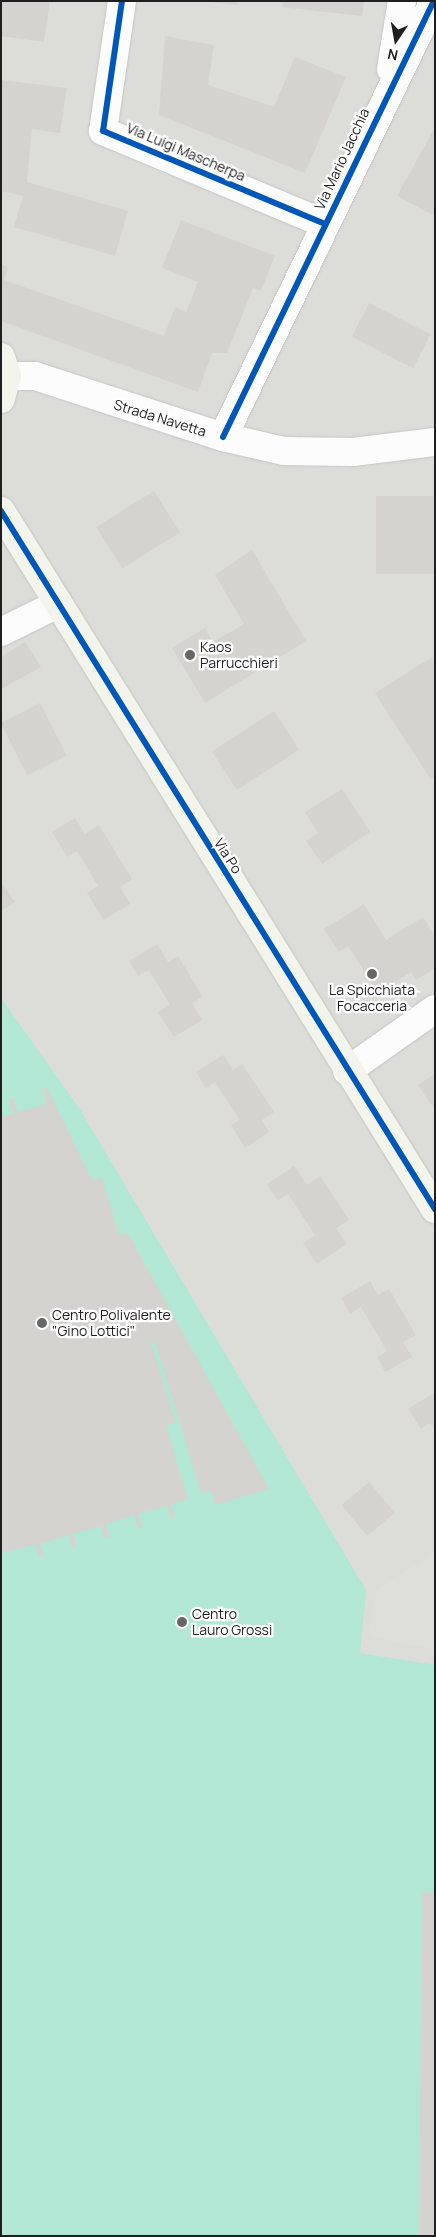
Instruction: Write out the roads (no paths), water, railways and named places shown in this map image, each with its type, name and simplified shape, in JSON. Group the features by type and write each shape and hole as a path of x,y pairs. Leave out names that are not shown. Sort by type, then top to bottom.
{"street":[{"name":"Via Luigi Mascherpa","path":"122,1 103,131 325,224"},
{"name":"Via Mario Jacchia","path":"388,91 402,1"},
{"name":"Via Mario Jacchia","path":"223,437 388,91 434,1"},
{"name":"Strada Navetta","path":"3,378 35,376 223,437 284,451 353,452 435,442"},
{"name":"Via Po","path":"2,509 58,604 346,1071 435,1209"},
{"path":"1,632 58,604"},
{"path":"346,1071 435,1009"}],"place":[{"name":"Kaos Parrucchieri","path":"190,655"},
{"name":"La Spicchiata Focacceria","path":"372,974"},
{"name":"Centro Polivalente \"Gino Lottici\"","path":"42,1323"},
{"name":"Centro Lauro Grossi","path":"182,1622"}]}
